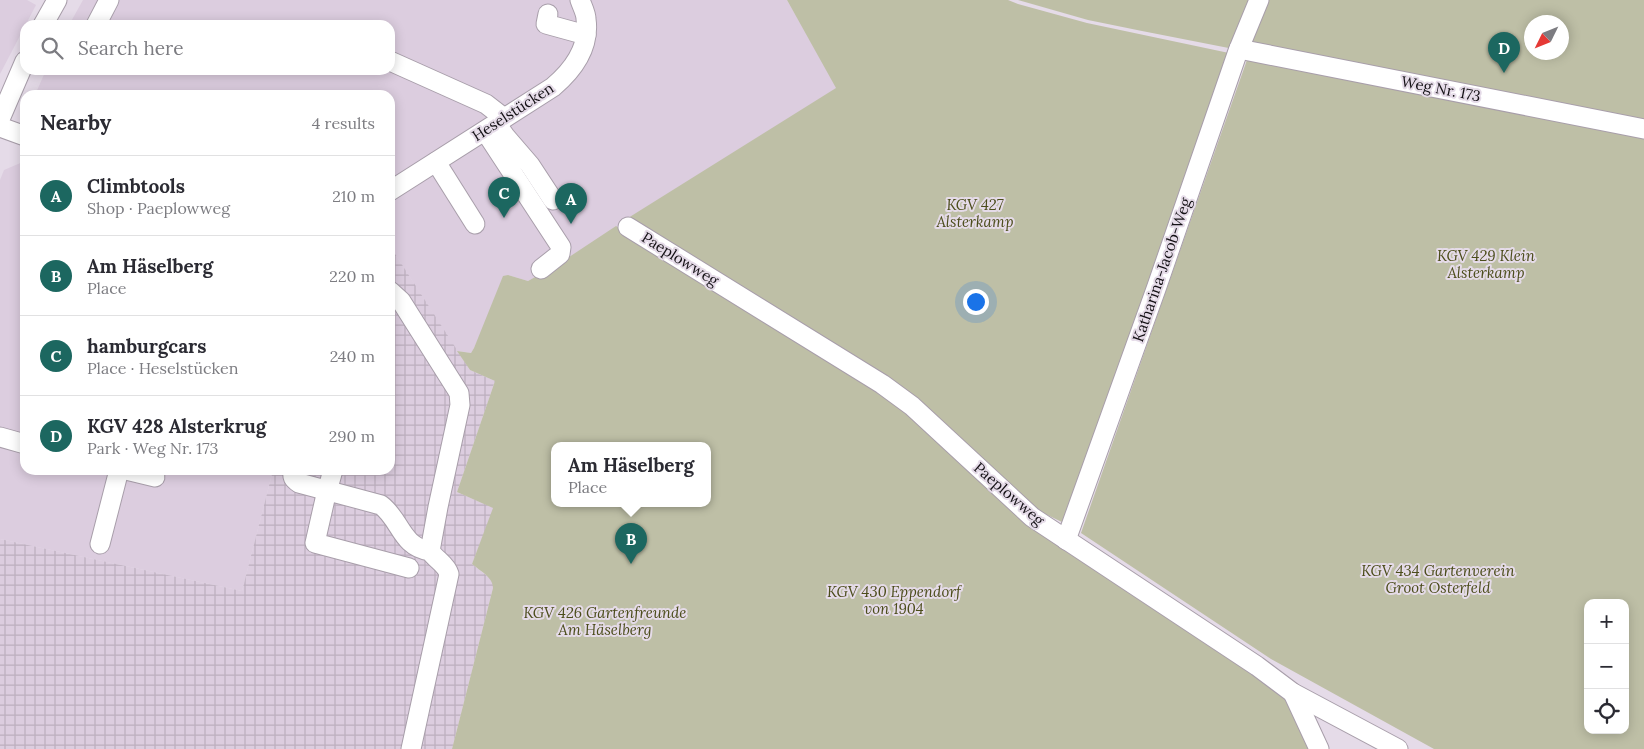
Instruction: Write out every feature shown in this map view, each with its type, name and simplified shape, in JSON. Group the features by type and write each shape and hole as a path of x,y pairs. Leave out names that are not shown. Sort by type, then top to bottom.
{"street":[{"path":"46,20 57,0"},
{"path":"99,20 109,0"},
{"name":"Heselstücken","path":"395,187 553,87 564,77 574,65 582,50 586,35 586,18 580,0"},
{"name":"Katharina-Jacob-Weg","path":"1066,540 1239,49 1259,0"},
{"path":"548,14 546,24 586,35"},
{"name":"Weg Nr. 173","path":"1239,49 1644,129"},
{"path":"395,63 486,104 561,247 560,254 541,269"},
{"path":"0,119 20,73"},
{"path":"495,124 530,165 553,200"},
{"path":"0,127 20,134"},
{"path":"436,162 475,224"},
{"name":"Paeplowweg","path":"628,227 882,384 912,406 1032,516 1066,540 1256,666 1293,693 1398,749"},
{"path":"395,295 401,300 459,393 460,405 430,551 447,569 449,574 411,749"},
{"path":"0,437 20,443"},
{"path":"100,544 118,475"},
{"path":"146,475 154,477"},
{"path":"292,475 294,480 299,483 381,505 387,509 405,537 413,545 421,550 430,551"},
{"path":"332,475 315,543 409,568"},
{"path":"1293,693 1319,749"}],"shaded area":[{"path":"0,0 27,0 36,5 28,20 20,20 20,36 0,74"},
{"path":"83,0 787,0 837,88 560,263 528,281 508,275 471,353 457,351 395,254 395,90 37,90 44,75 395,75 395,20 72,20"},
{"path":"20,163 20,475 272,475 242,591 0,539 0,180 4,170"},
{"path":"395,254 470,370 495,381 457,492 494,508 472,564 491,579 493,588 452,749 0,749 0,539 242,591 272,475 395,475"}],"green space":[{"name":"KGV 427 Alsterkamp","path":"787,0 1008,0 1087,23 1229,53 1064,523 1037,510 915,402 628,218 836,88"},
{"path":"1018,0 1644,0 1644,129 1088,20"},
{"path":"1248,57 1644,135 1644,749 1434,749 1271,659 1081,533"},
{"path":"616,226 909,412 1027,522 1067,552 1286,697 1311,749 452,749 493,588 488,577 472,564 493,508 457,492 495,381 470,370 457,351 471,353 503,276 508,275 528,281 560,263"}],"place":[{"name":"KGV 428 Alsterkrug","path":"1504,73"},
{"name":"hamburgcars","path":"504,218"},
{"name":"Climbtools","path":"571,224"},
{"name":"Am Häselberg","path":"631,564"}],"park label":[{"name":"KGV 429 Klein Alsterkamp","path":"1486,264"},
{"name":"KGV 434 Gartenverein Groot Osterfeld","path":"1438,580"},
{"name":"KGV 430 Eppendorf von 1904","path":"894,600"},
{"name":"KGV 426 Gartenfreunde Am Häselberg","path":"605,622"}]}
